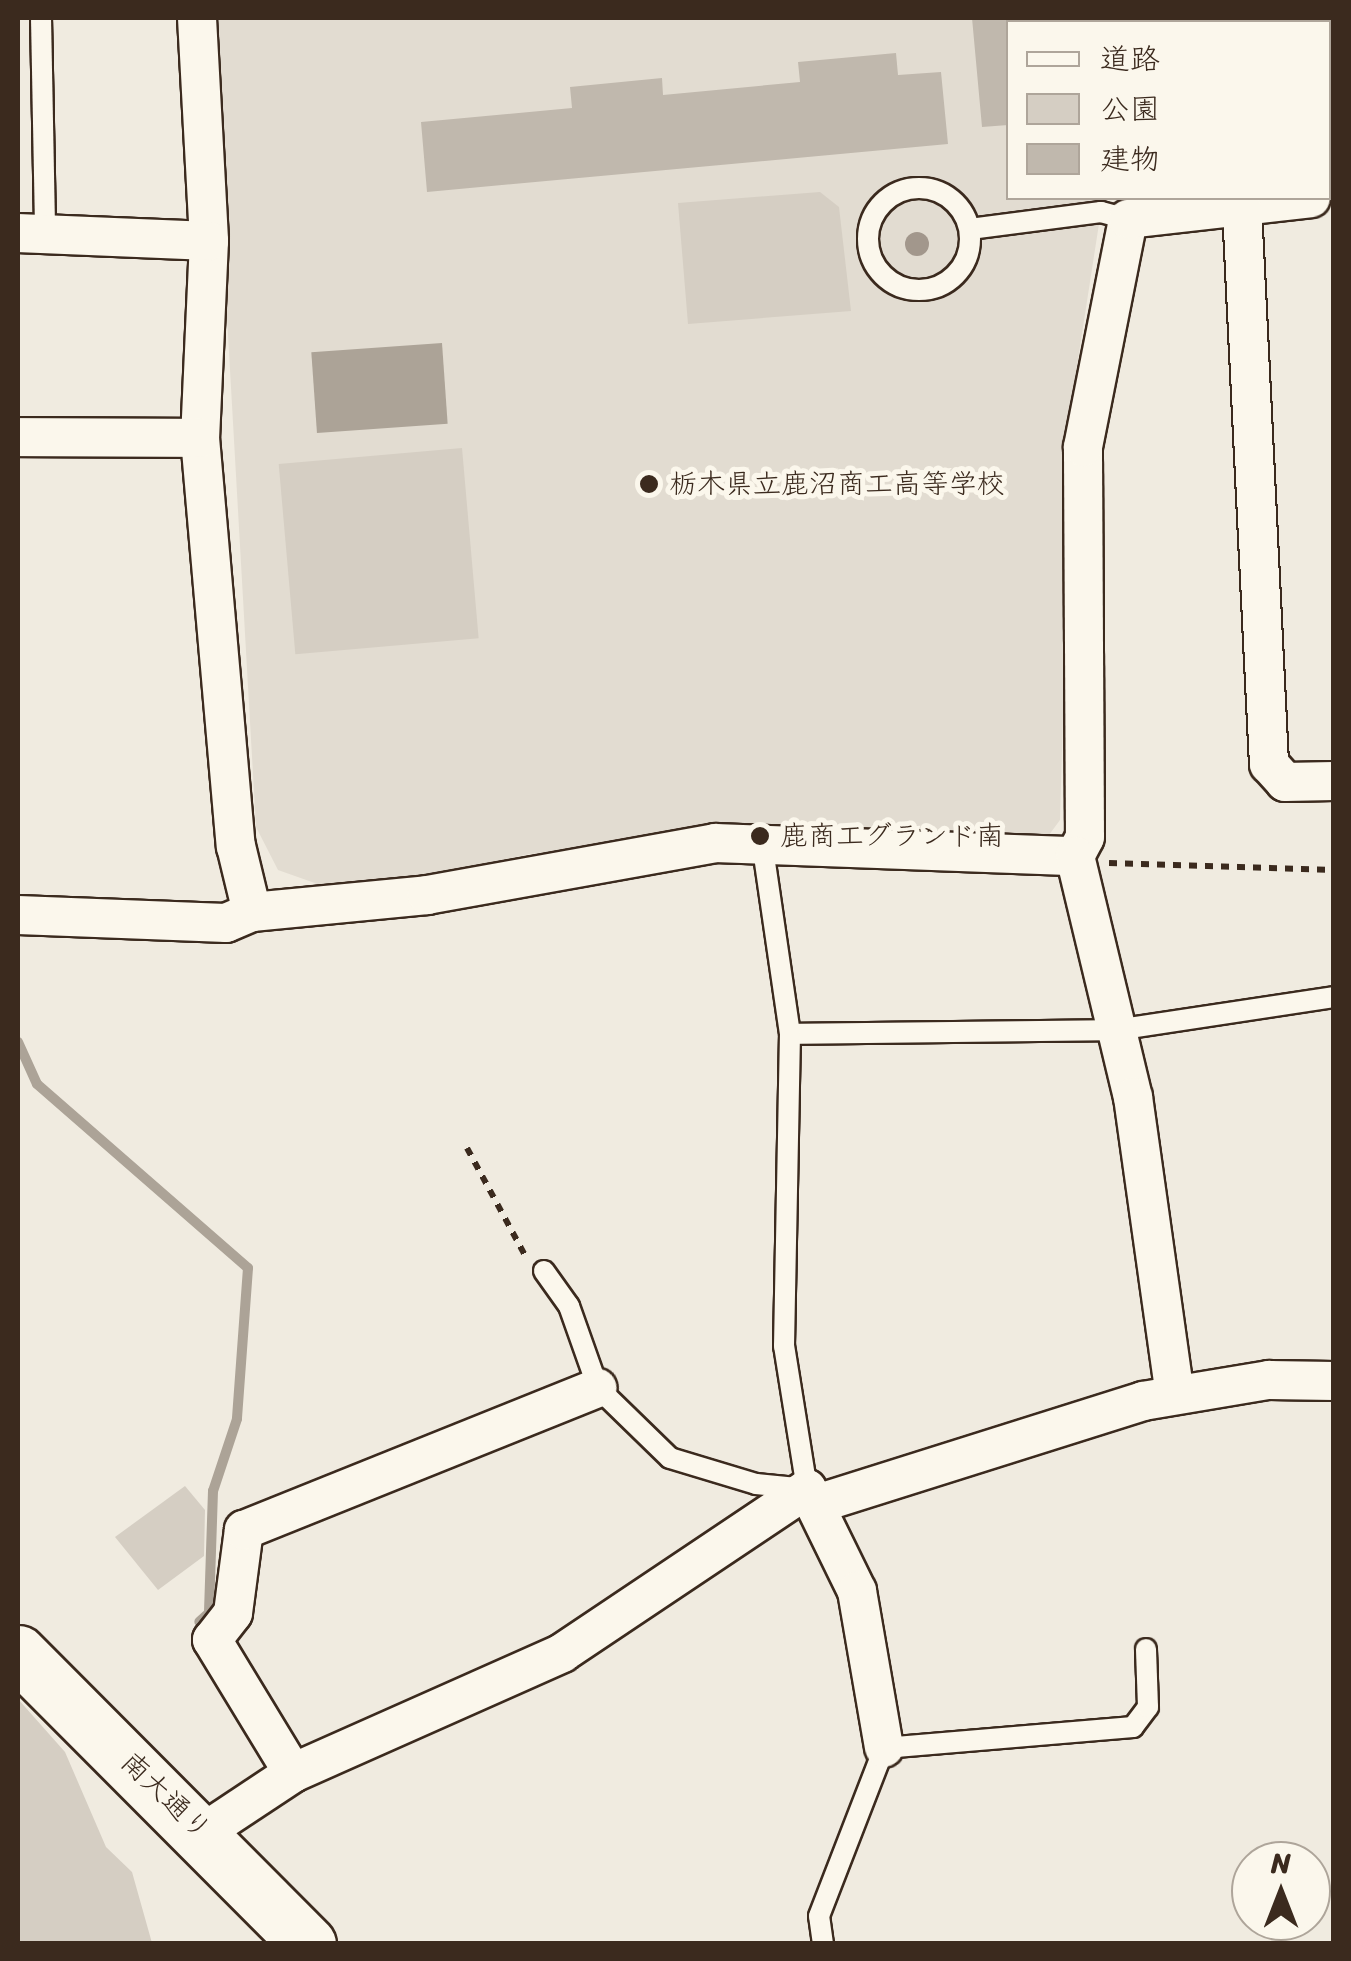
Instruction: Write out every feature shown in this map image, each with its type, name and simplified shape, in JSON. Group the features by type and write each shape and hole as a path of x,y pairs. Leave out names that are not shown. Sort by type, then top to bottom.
{"street":[{"path":"197,18 209,242 200,438 236,846 252,912"},
{"path":"1174,1394 1092,859 1085,837 1083,447 1128,219 1289,200"},
{"path":"1224,206 1269,764 1284,782 1334,781"},
{"path":"32,235 209,242"},
{"path":"18,437 200,438"},
{"path":"18,915 208,923 252,912 762,843 1092,859"},
{"path":"204,1832 293,1773 562,1653 812,1497 1174,1394 1334,1381"},
{"path":"293,1773 212,1640 234,1613 244,1530 598,1388"},
{"path":"812,1497 857,1591 884,1748"},
{"name":"南大通り","path":"18,1654 204,1832 308,1944"}],"lane":[{"path":"32,235 41,18"},
{"path":"906,190 953,200 970,229 965,262 924,290 879,270 868,239 879,208 906,190"},
{"path":"970,229 1101,212 1128,219"},
{"path":"544,1272 569,1306 598,1388 670,1458 812,1497 784,1346 790,1034 762,843"},
{"path":"790,1034 1116,1030 1334,997"},
{"path":"823,1944 822,1905 884,1748 1133,1727 1148,1707 1146,1650"}],"path":[{"path":"1092,859 1334,870"},
{"path":"467,1148 524,1256 544,1272"}],"shaded area":[{"name":"栃木県立鹿沼商工高等学校","path":"210,18 1333,18 1331,98 1331,20 1006,20 1006,200 1103,200 1072,398 1060,820 1046,839 783,824 529,854 393,883 326,887 278,870 256,827"},
{"path":"442,343 448,424 317,433 311,352"}],"green space":[{"path":"820,192 839,207 851,311 688,324 678,203"},
{"path":"462,448 479,638 295,654 279,464"},
{"path":"185,1486 205,1510 204,1556 158,1590 115,1537"},
{"path":"18,1699 65,1752 106,1847 132,1872 152,1943 18,1943"}],"building":[{"path":"972,18 1118,18 1006,20 1006,125 982,127"},
{"path":"1207,18 1334,18 1334,116 1331,20"},
{"path":"896,53 898,75 941,72 948,144 427,192 421,122 572,108 570,87 662,78 663,95 800,82 798,62"}],"waterway":[{"path":"18,1042 37,1084 248,1268 237,1419 213,1491 209,1613 199,1622"}],"place":[{"name":"栃木県立鹿沼商工高等学校","path":"649,484"},
{"name":"鹿商工グランド南","path":"760,836"}]}
